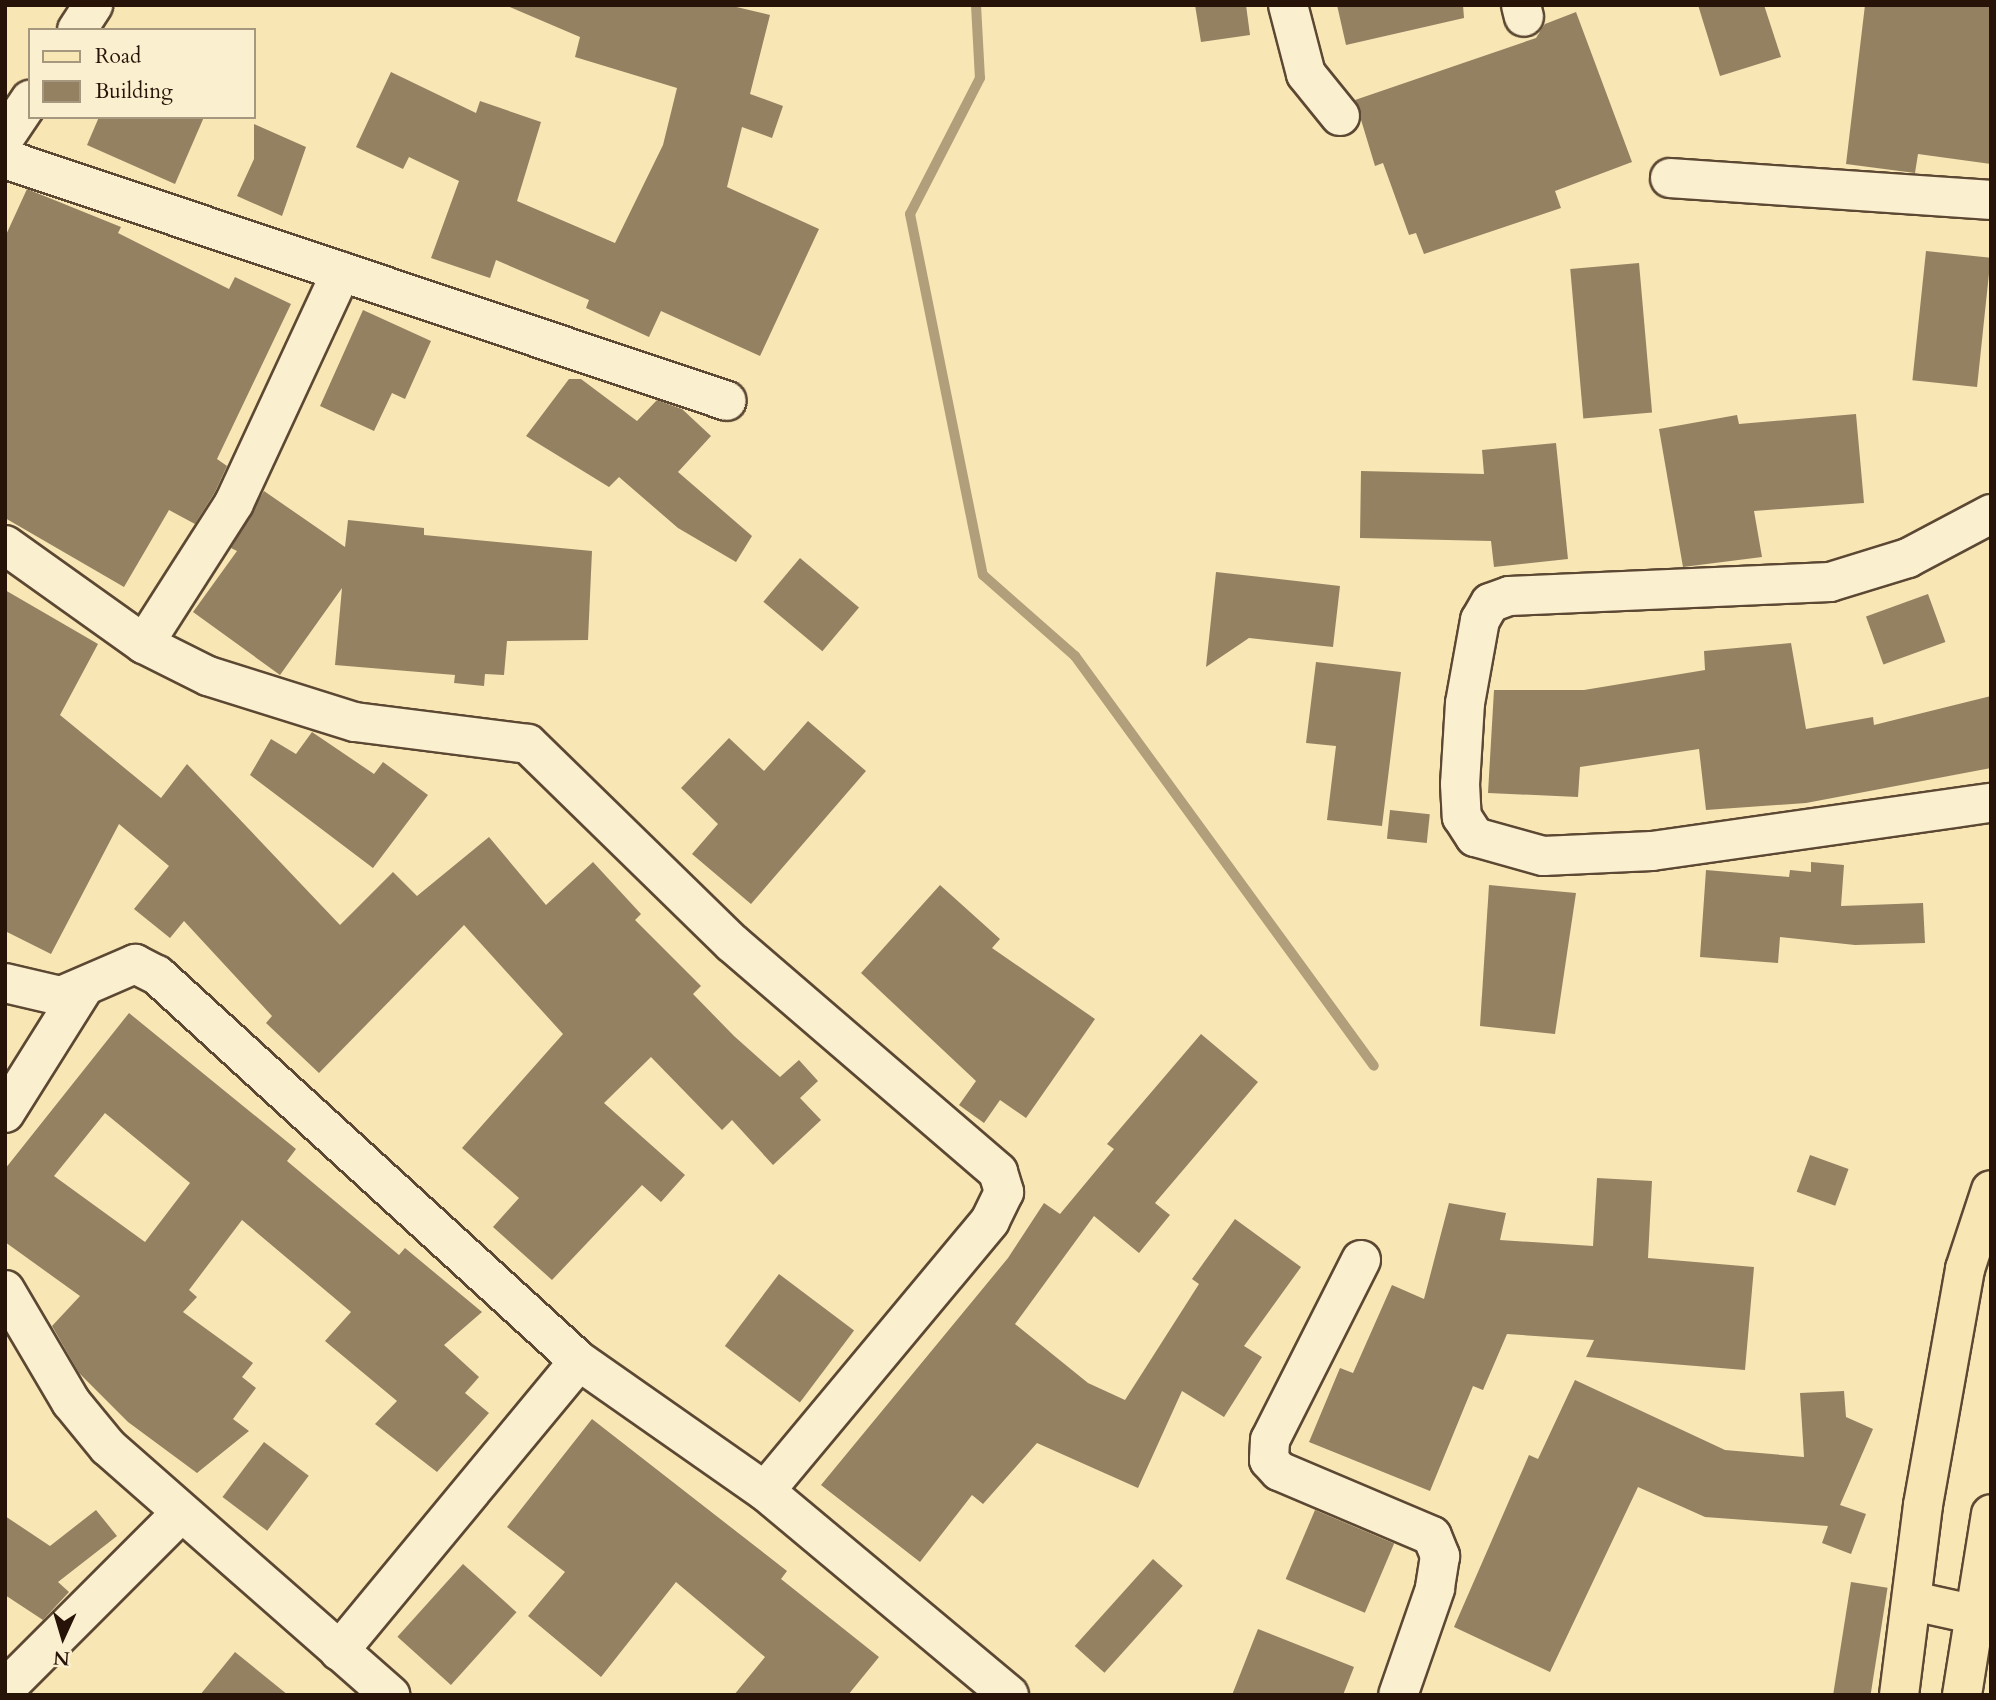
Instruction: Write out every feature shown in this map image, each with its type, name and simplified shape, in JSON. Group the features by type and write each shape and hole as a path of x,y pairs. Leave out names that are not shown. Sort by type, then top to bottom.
{"main road":[{"path":"1899,1695 1913,1601 1923,1505 1965,1269 1991,1190"},
{"path":"1962,1695 1991,1514"},
{"path":"1913,1601 1976,1615"}],"street":[{"path":"78,28 93,5"},
{"path":"1288,5 1306,74 1340,116"},
{"path":"5,137 28,103"},
{"path":"5,159 727,401"},
{"path":"1670,178 1991,200"},
{"path":"144,644 234,503 341,272"},
{"path":"1991,514 1908,558 1830,582 1509,596 1490,603 1480,620 1465,703 1460,784 1462,817 1475,837 1543,856 1653,851 1991,803"},
{"path":"5,545 144,644 303,711 528,744 732,943 981,1150 998,1172 1004,1192 990,1221 765,1491"},
{"path":"5,983 44,996 85,987 135,964 157,975 579,1361 765,1491 1009,1695"},
{"path":"5,1113 85,987"},
{"path":"1361,1260 1270,1440 1269,1461 1279,1471 1432,1536 1440,1556 1435,1589 1398,1695"},
{"path":"5,1290 71,1402 108,1447 180,1514 390,1695"},
{"path":"339,1651 579,1361"},
{"path":"5,1689 180,1514"}],"building":[{"path":"505,5 728,5 770,15 750,94 783,106 772,138 742,127 727,187 819,229 760,356 661,311 649,337 586,308 589,300 496,260 490,278 431,258 459,181 409,157 403,169 356,147 391,72 476,113 480,101 541,122 517,201 615,243 663,145 677,88 575,57 580,37"},
{"path":"1195,5 1246,5 1250,35 1201,42"},
{"path":"1337,5 1463,5 1464,18 1346,45"},
{"path":"1698,5 1764,5 1781,57 1720,76"},
{"path":"1865,5 1991,5 1991,164 1918,154 1915,173 1846,164"},
{"path":"1576,12 1632,162 1555,191 1561,208 1424,254 1416,233 1409,235 1383,163 1375,166 1355,100 1536,38 1545,24"},
{"path":"98,119 203,119 175,184 87,145"},
{"path":"254,124 306,147 282,216 237,196 254,159"},
{"path":"27,189 121,227 118,233 229,289 235,277 291,304 217,459 227,466 215,492 195,524 169,510 124,587 5,518 5,237"},
{"path":"1926,251 1991,258 1977,387 1912,380"},
{"path":"1639,263 1652,412 1583,418 1570,269"},
{"path":"363,310 431,341 405,399 392,393 374,431 320,406"},
{"path":"569,379 581,379 637,421 657,400 682,409 711,436 678,472 752,536 736,562 678,528 619,477 609,487 526,436"},
{"path":"1856,414 1864,503 1754,511 1762,557 1683,567 1659,429 1737,415 1739,424"},
{"path":"1556,443 1568,559 1494,567 1491,541 1360,538 1361,471 1484,474 1482,450"},
{"path":"264,491 345,547 348,520 424,528 424,535 592,551 588,640 507,641 504,675 485,674 484,686 454,683 455,675 335,665 342,588 280,675 193,612 237,551 231,548"},
{"path":"800,558 859,607 822,651 763,602"},
{"path":"1216,572 1340,586 1333,647 1249,638 1206,667"},
{"path":"5,590 98,644 60,715 161,798 187,764 340,925 393,872 417,896 489,837 546,905 593,862 641,914 635,920 701,986 693,994 734,1036 780,1077 799,1060 818,1081 800,1098 821,1120 773,1165 732,1120 722,1130 651,1057 604,1103 685,1175 661,1202 642,1185 552,1280 493,1227 519,1198 462,1148 563,1034 464,925 319,1073 266,1023 272,1016 184,921 170,938 134,909 169,866 119,824 51,954 5,931"},
{"path":"1928,594 1945,642 1883,664 1866,617"},
{"path":"1791,643 1806,729 1873,717 1874,725 1991,696 1991,768 1806,803 1706,810 1699,749 1580,767 1578,797 1488,793 1494,690 1584,690 1705,670 1704,651"},
{"path":"1316,662 1401,672 1382,826 1327,820 1336,746 1306,743"},
{"path":"808,721 866,771 751,904 692,854 718,824 681,788 729,738 764,771"},
{"path":"312,732 374,774 383,762 428,795 373,868 250,775 271,739 296,754"},
{"path":"1390,810 1430,814 1427,843 1387,839"},
{"path":"1811,862 1844,865 1841,906 1923,903 1925,943 1855,945 1780,937 1778,963 1700,957 1706,870 1789,877 1790,870 1811,872"},
{"path":"940,885 1000,939 992,948 1095,1019 1026,1118 1000,1100 984,1123 959,1105 976,1081 861,973"},
{"path":"1489,885 1576,893 1555,1034 1480,1026"},
{"path":"129,1013 296,1149 287,1161 399,1255 405,1248 482,1312 444,1345 479,1377 465,1393 489,1413 437,1472 375,1424 397,1401 325,1341 351,1312 242,1220 189,1290 197,1297 183,1312 253,1363 242,1377 256,1388 233,1419 249,1431 197,1473 128,1422 79,1373 52,1326 80,1296 5,1242 5,1169","holes":["105,1113 190,1183 145,1242 54,1176"]},
{"path":"1201,1034 1258,1082 1155,1203 1170,1215 1139,1253 1094,1216 1015,1324 1088,1383 1125,1400 1199,1284 1192,1279 1235,1219 1301,1267 1244,1346 1262,1357 1224,1417 1182,1391 1138,1488 1037,1443 983,1504 972,1495 920,1562 821,1485 1008,1258 1044,1203 1060,1214 1114,1149 1107,1144"},
{"path":"1810,1155 1849,1169 1835,1206 1797,1192"},
{"path":"1597,1178 1652,1181 1648,1258 1754,1267 1745,1370 1586,1357 1594,1340 1507,1334 1483,1390 1473,1386 1430,1491 1309,1442 1340,1368 1353,1373 1392,1285 1424,1299 1449,1203 1506,1213 1500,1240 1593,1246"},
{"path":"779,1274 854,1331 800,1402 725,1346"},
{"path":"1575,1380 1725,1450 1804,1457 1800,1393 1844,1391 1846,1417 1873,1429 1840,1505 1866,1514 1851,1554 1822,1543 1828,1526 1705,1517 1638,1487 1550,1672 1454,1627 1529,1455 1538,1459"},
{"path":"592,1419 787,1571 781,1579 879,1657 848,1695 734,1695 765,1657 676,1582 601,1677 528,1616 565,1572 507,1527"},
{"path":"264,1442 309,1476 267,1531 222,1497"},
{"path":"96,1510 117,1536 58,1582 69,1592 43,1620 5,1595 5,1516 50,1546"},
{"path":"1315,1510 1394,1544 1365,1613 1286,1579"},
{"path":"1153,1559 1183,1586 1104,1673 1075,1646"},
{"path":"463,1564 517,1612 451,1685 397,1637"},
{"path":"1851,1582 1888,1588 1871,1695 1833,1695"},
{"path":"1258,1629 1354,1667 1343,1695 1232,1695"},
{"path":"235,1652 288,1695 200,1695"}],"waterway":[{"path":"976,5 980,78 910,214 983,575 1075,656 1374,1066"}]}
